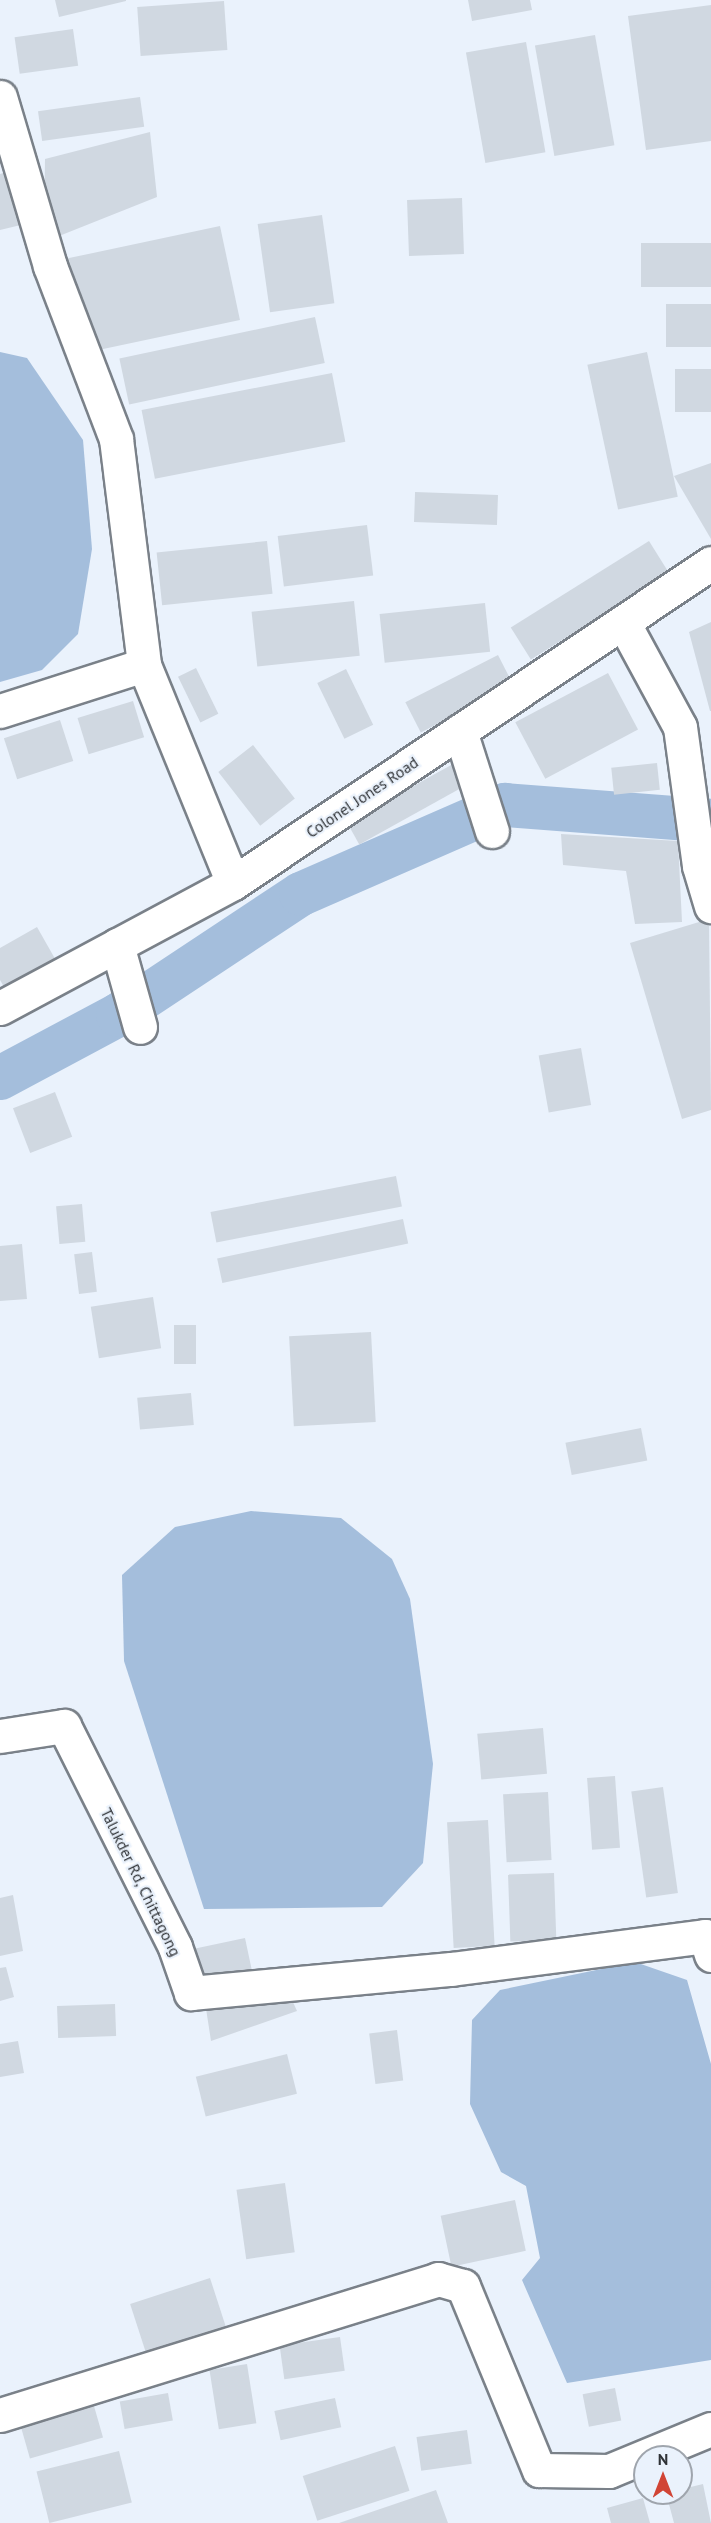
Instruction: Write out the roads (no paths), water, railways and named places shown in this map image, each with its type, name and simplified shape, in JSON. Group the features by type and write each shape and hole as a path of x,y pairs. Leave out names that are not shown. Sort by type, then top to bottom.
{"street":[{"path":"0,97 50,266 116,439 144,665 233,883"},
{"name":"Colonel Jones Road","path":"0,1008 119,951 233,883 711,563"},
{"path":"623,622 680,727 699,866 711,906"},
{"path":"0,711 144,665"},
{"path":"460,731 472,762 492,831"},
{"path":"119,951 140,1027"},
{"name":"Talukder Rd, Chittagong","path":"0,1736 64,1726 175,1947 190,1993 451,1970 705,1936 711,1955"},
{"path":"0,2415 438,2279 463,2286 539,2470 609,2471 711,2429"}],"water":[{"path":"0,352 27,358 83,440 92,549 78,634 42,670 0,682"},
{"path":"251,1511 341,1518 392,1559 410,1599 433,1764 423,1863 382,1907 204,1909 124,1661 122,1575 175,1527"},
{"path":"635,1962 687,1980 711,2064 711,2360 567,2383 522,2280 540,2258 526,2186 501,2172 470,2104 472,2020 500,1990"}],"waterway":[{"path":"0,1078 118,1015 301,894 505,805 711,821"}]}
